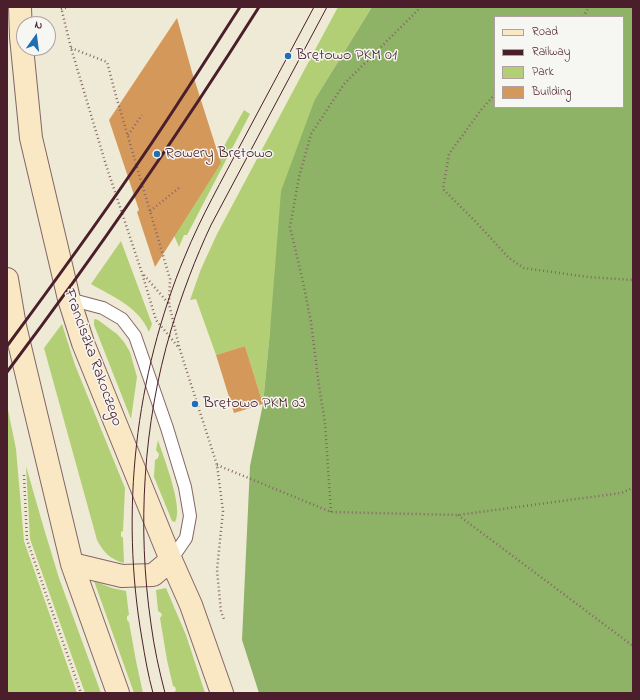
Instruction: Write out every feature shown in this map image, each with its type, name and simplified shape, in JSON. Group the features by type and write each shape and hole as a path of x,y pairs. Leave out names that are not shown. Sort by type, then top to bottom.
{"main road":[{"name":"Franciszka Rakoczego","path":"20,7 21,37 31,138 69,299 84,343 171,560 191,605 222,693"},
{"path":"7,279 15,326 72,564 118,693"},
{"path":"72,564 122,576 153,575 171,560"}],"lane":[{"path":"69,299 103,308 122,319 135,336 167,428 185,487 190,516 186,538 171,560"}],"path":[{"path":"69,7 61,8 72,48 106,165 156,320 180,350"},
{"path":"331,512 325,423 311,322 290,228 298,184 311,134 344,84 420,7"},
{"path":"584,16 589,7"},
{"path":"72,48 106,62 170,279 169,304 180,350 218,465 223,511 217,570 224,619"},
{"path":"494,95 481,110 449,154 443,189 475,220 509,258 524,268 588,277 633,280"},
{"path":"128,135 142,115"},
{"path":"150,211 178,188"},
{"path":"142,273 169,304"},
{"path":"218,465 331,512 458,515 621,493 633,488"},
{"path":"24,473 28,540 81,693"},
{"path":"458,515 633,646"}],"green space":[{"path":"338,7 372,7 315,99 270,331 263,404 245,346 216,355 196,299 190,300 201,269 217,234"},
{"path":"372,7 633,7 633,693 259,693 242,640 250,466 263,404 281,191 315,99"},
{"path":"244,110 250,114 187,235 184,235 179,247 170,226 218,157"},
{"path":"121,241 152,324 149,332 145,323 132,309 91,284"},
{"path":"95,319 117,334 130,352 137,377 131,419 94,325"},
{"path":"62,324 75,365 125,488 123,531 121,532 121,536 123,538 124,563 115,560 108,555 97,540 44,348"},
{"path":"7,405 16,449 24,541 77,693 7,693"},
{"path":"158,440 175,494 177,515 175,522 172,521 154,477 155,460 158,458 159,454 156,450"},
{"path":"26,466 59,578 101,693 85,693 30,539"},
{"path":"94,581 112,588 126,591 129,615 127,616 127,620 129,622 143,693 134,693"},
{"path":"166,588 186,635 205,693 174,693 176,690 173,686 167,660 160,618 162,615 158,611 156,590"}],"building":[{"path":"177,18 192,72 221,163 155,267 137,212 139,210 109,120"},
{"path":"245,346 263,404 234,413 216,355"}],"tram line":[{"path":"153,693 148,673 135,591 132,542 136,445 154,349 168,302 185,256 198,227 219,184 314,7"},
{"path":"165,693 151,624 144,551 145,476 154,402 162,366 171,330 184,290 211,225 327,7"}],"railway":[{"path":"7,346 148,149 240,7"},
{"path":"7,372 73,283 137,192 259,7"}],"place":[{"name":"Brętowo PKM 01","path":"288,56"},
{"name":"Rowery Brętowo","path":"157,154"},
{"name":"Brętowo PKM 03","path":"195,404"}]}
